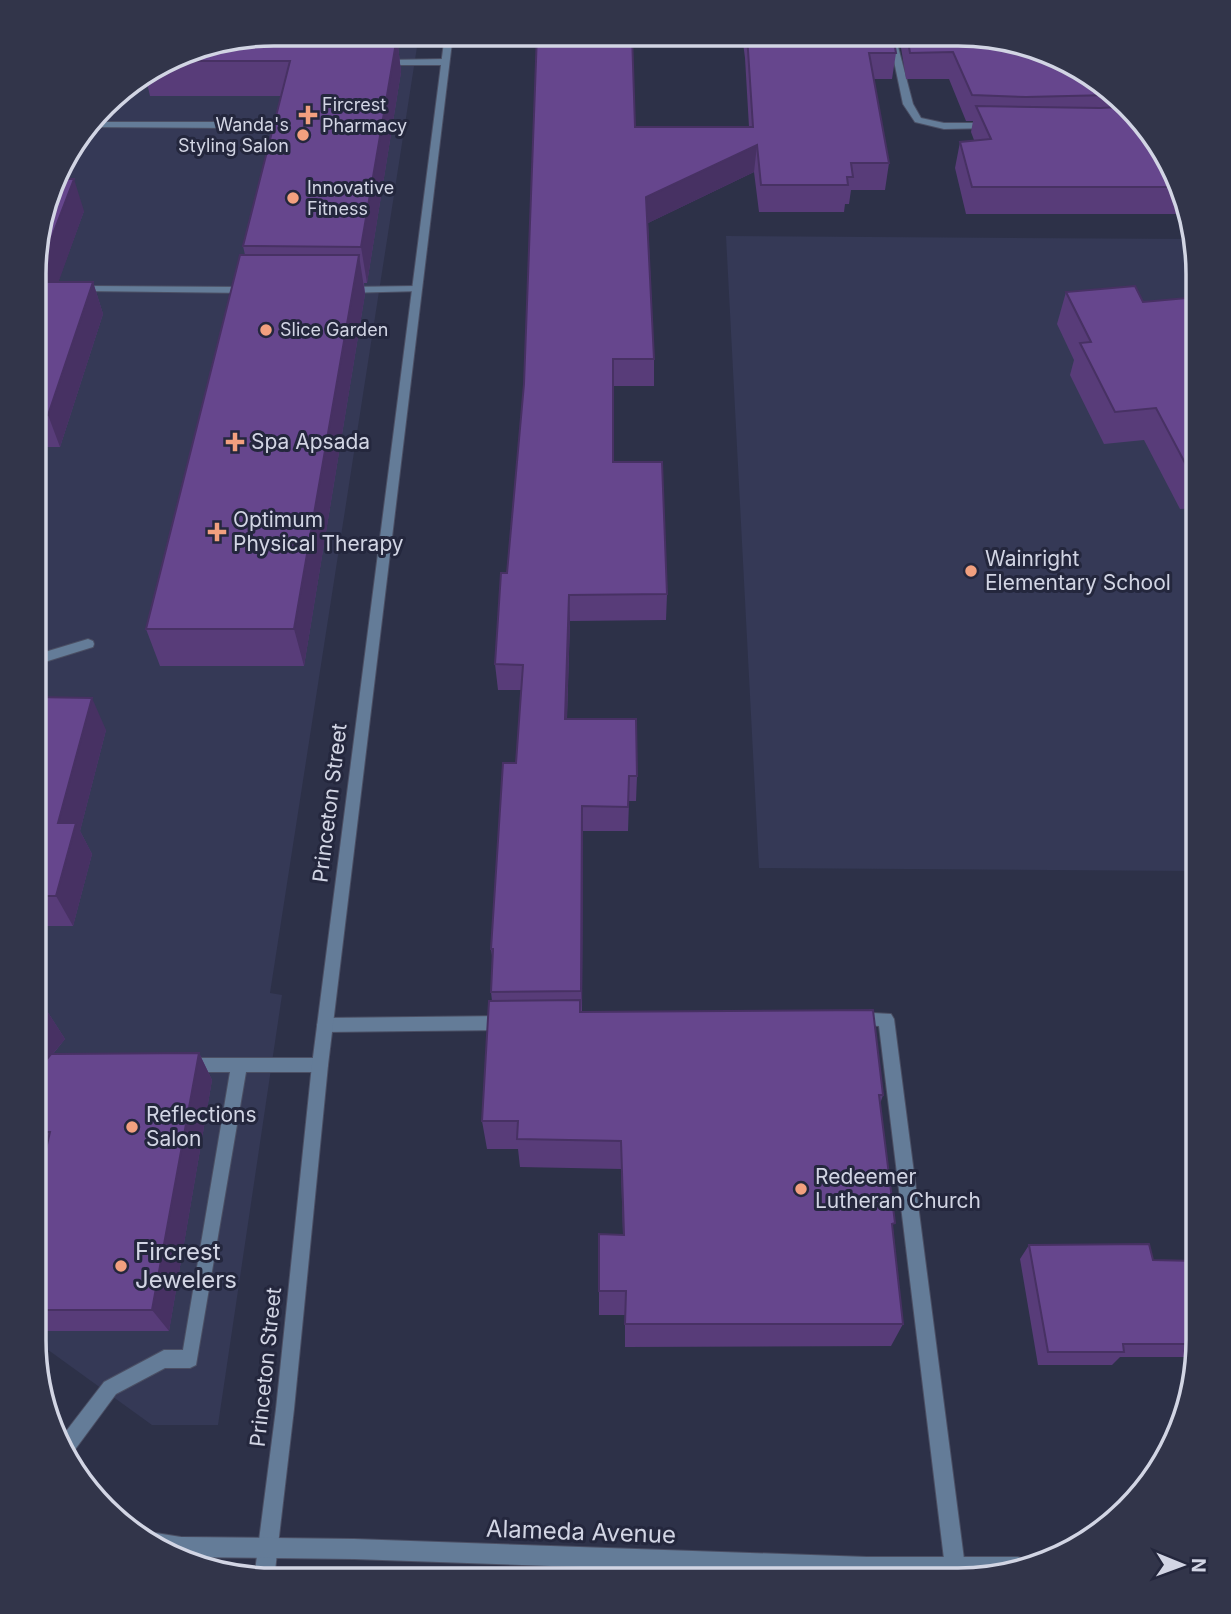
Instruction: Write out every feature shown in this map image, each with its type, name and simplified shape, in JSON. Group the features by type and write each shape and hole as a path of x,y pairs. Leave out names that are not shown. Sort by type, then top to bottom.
{"street":[{"path":"382,46 379,62 445,62"},
{"name":"Princeton Street","path":"265,1568 285,1409 320,1065 447,46"},
{"path":"895,46 908,104 918,120 944,125 1006,126"},
{"path":"100,125 232,125"},
{"path":"88,289 255,290"},
{"path":"336,290 417,289"},
{"path":"46,657 88,644"},
{"path":"845,1020 886,1019 955,1567"},
{"path":"325,1025 516,1023"},
{"path":"173,1065 320,1065"},
{"path":"70,1442 110,1388 164,1359 190,1359 239,1065"},
{"name":"Alameda Avenue","path":"176,1546 867,1567 987,1567"}],"shaded area":[{"path":"259,46 417,46 270,993 282,995 218,1425 152,1425 46,1348 47,244 63,186 84,147 102,123 123,102 159,76 200,58"},
{"name":"Wainright Elementary School","path":"726,236 1183,239 1186,274 1185,871 759,868"}],"building":[{"path":"259,46 395,46 361,247 243,246 290,61 192,61 229,50"},
{"path":"537,46 632,46 635,127 753,127 748,46 895,46 896,53 869,53 889,163 851,163 853,177 847,177 848,185 761,185 757,145 646,197 654,359 613,359 613,462 662,462 667,594 569,595 565,719 636,719 637,776 629,776 628,807 582,806 581,991 491,992 491,949 503,763 516,763 523,665 495,664 501,573 507,573 524,384"},
{"path":"909,46 987,47 1017,53 1072,76 1099,95 972,95 953,52 910,53"},
{"path":"976,106 1113,107 1147,147 1168,187 972,187 960,142 991,139"},
{"path":"66,179 74,179 47,250 63,186"},
{"path":"240,255 359,255 294,629 146,629"},
{"path":"46,282 93,282 48,415"},
{"path":"1135,286 1143,302 1186,298 1186,464 1156,408 1115,412 1080,343 1091,342 1066,292"},
{"path":"46,697 92,698 58,823 76,823 56,896 46,896"},
{"name":"Redeemer Lutheran Church","path":"580,1000 580,1012 873,1010 883,1095 879,1095 895,1223 892,1224 903,1324 625,1324 626,1291 599,1291 599,1234 624,1235 621,1141 517,1139 518,1121 482,1121 489,1001"},
{"path":"199,1053 152,1310 46,1310 46,1149 50,1132 46,1132 46,1060 51,1054"},
{"path":"1149,1244 1153,1260 1185,1261 1185,1344 1123,1344 1124,1352 1048,1352 1029,1245"}],"place":[{"name":"Fircrest Pharmacy","path":"308,115"},
{"name":"Wanda's Styling Salon","path":"303,135"},
{"name":"Innovative Fitness","path":"293,198"},
{"name":"Slice Garden","path":"266,330"},
{"name":"Spa Apsada","path":"235,442"},
{"name":"Optimum Physical Therapy","path":"217,532"},
{"name":"Wainright Elementary School","path":"971,571"},
{"name":"Reflections Salon","path":"132,1127"},
{"name":"Redeemer Lutheran Church","path":"801,1189"},
{"name":"Fircrest Jewelers","path":"121,1266"}]}
